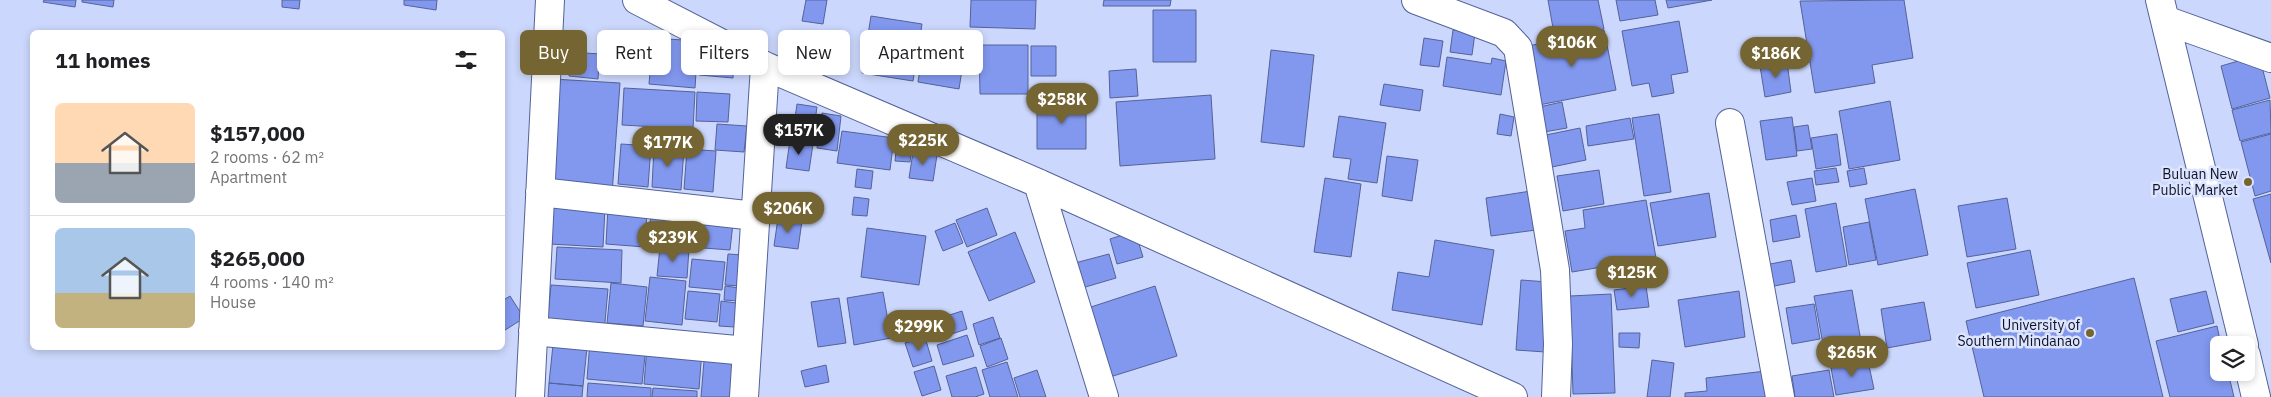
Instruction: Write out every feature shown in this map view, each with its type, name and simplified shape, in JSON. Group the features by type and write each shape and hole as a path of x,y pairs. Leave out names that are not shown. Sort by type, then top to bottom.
{"street":[{"path":"530,397 550,0"},
{"path":"637,0 695,30"},
{"path":"1416,0 1504,33 1518,48 1555,270 1558,344 1556,397"},
{"path":"2163,10 2271,58"},
{"path":"2163,10 2242,336"},
{"path":"768,67 1038,183 1511,397"},
{"path":"744,397 764,75"},
{"path":"1730,123 1780,397"},
{"path":"1038,183 1104,397"},
{"path":"540,192 755,216"},
{"path":"533,331 747,351"},
{"path":"2252,381 2256,397"}],"building":[{"path":"44,0 76,0 75,7 43,2"},
{"path":"82,0 114,0 113,7 82,2"},
{"path":"282,0 300,0 299,9 282,7"},
{"path":"404,0 437,0 436,10 404,5"},
{"path":"806,0 827,0 823,24 802,21"},
{"path":"971,0 1036,0 1035,29 970,27"},
{"path":"1104,0 1171,0 1170,6 1103,6"},
{"path":"1548,0 1598,0 1604,29 1555,39"},
{"path":"1616,0 1655,0 1658,15 1620,21"},
{"path":"1666,0 1712,0 1668,8"},
{"path":"1904,0 1913,58 1872,65 1875,83 1815,93 1800,1"},
{"path":"1153,10 1196,10 1196,62 1153,62"},
{"path":"871,16 922,24 921,30 869,30"},
{"path":"1679,21 1688,72 1671,75 1674,93 1652,97 1649,83 1632,86 1622,31"},
{"path":"1453,30 1475,33 1472,55 1450,52"},
{"path":"1604,30 1616,90 1539,105 1528,46"},
{"path":"1424,38 1443,41 1439,67 1420,65"},
{"path":"671,39 681,40 681,75 696,75 695,88 649,84 650,75 671,75"},
{"path":"983,45 1028,45 1028,94 980,94 980,75 983,75"},
{"path":"1031,46 1056,46 1056,76 1031,76"},
{"path":"1271,50 1314,55 1304,147 1261,142"},
{"path":"587,53 597,54 598,79 569,76 587,75"},
{"path":"2259,55 2270,98 2232,109 2221,66"},
{"path":"1447,57 1491,64 1492,58 1506,61 1501,95 1443,86"},
{"path":"1787,62 1791,92 1765,97 1760,66"},
{"path":"1136,69 1138,96 1110,98 1109,71"},
{"path":"699,75 733,75 733,78"},
{"path":"875,75 914,75 913,81"},
{"path":"919,75 961,75 959,89 918,82"},
{"path":"553,79 620,83 612,194 546,190"},
{"path":"1384,84 1423,90 1420,111 1380,105"},
{"path":"624,88 695,92 693,129 622,125"},
{"path":"697,92 730,94 728,122 696,121"},
{"path":"1211,95 1215,159 1120,166 1116,102"},
{"path":"2270,100 2271,133 2240,141 2232,110"},
{"path":"1037,101 1086,101 1086,149 1037,149"},
{"path":"1890,101 1900,160 1849,169 1839,111"},
{"path":"1562,102 1567,128 1544,132 1539,107"},
{"path":"797,104 817,107 813,135 793,132"},
{"path":"822,113 841,116 837,151 817,148"},
{"path":"1500,114 1514,117 1511,136 1497,134"},
{"path":"1659,114 1671,192 1644,196 1632,118"},
{"path":"1339,116 1386,123 1377,183 1348,179 1351,159 1333,157"},
{"path":"1792,117 1797,156 1766,160 1760,121"},
{"path":"1630,118 1634,139 1588,146 1586,126"},
{"path":"717,124 747,126 744,152 715,150"},
{"path":"1808,125 1812,149 1797,151 1794,127"},
{"path":"1580,128 1586,160 1547,168 1541,136"},
{"path":"842,131 894,138 890,170 837,163"},
{"path":"1837,134 1841,165 1816,169 1811,138"},
{"path":"2271,134 2271,191 2255,196 2241,142"},
{"path":"790,140 813,144 809,171 786,168"},
{"path":"897,143 912,145 910,162 895,161"},
{"path":"621,144 651,146 648,187 618,184"},
{"path":"654,147 684,149 681,190 652,187"},
{"path":"687,149 716,151 713,192 684,189"},
{"path":"913,152 937,155 933,181 909,178"},
{"path":"1387,156 1418,160 1412,201 1382,196"},
{"path":"1836,168 1839,182 1816,185 1814,171"},
{"path":"1864,168 1867,184 1850,187 1847,171"},
{"path":"857,169 873,171 871,189 855,187"},
{"path":"1599,170 1604,204 1563,211 1557,176"},
{"path":"1325,178 1361,184 1351,257 1314,252"},
{"path":"1812,178 1816,201 1792,205 1787,182"},
{"path":"1915,189 1928,255 1878,265 1865,199"},
{"path":"1531,191 1536,230 1491,236 1486,198"},
{"path":"1709,193 1716,237 1658,246 1650,203"},
{"path":"2271,194 2271,263 2253,199"},
{"path":"854,197 869,199 867,216 852,215"},
{"path":"2007,198 2016,249 1967,257 1958,206"},
{"path":"1646,200 1656,258 1572,272 1565,231 1585,228 1583,210"},
{"path":"1836,203 1847,266 1816,272 1805,209"},
{"path":"552,205 605,208 603,247 550,244"},
{"path":"608,207 647,210 645,247 606,244"},
{"path":"987,208 997,235 967,247 956,220"},
{"path":"651,215 691,218 688,246 648,242"},
{"path":"1796,215 1800,237 1773,242 1770,220"},
{"path":"778,218 802,221 798,249 774,246"},
{"path":"693,219 733,223 730,250 691,247"},
{"path":"1869,222 1876,260 1849,265 1843,227"},
{"path":"955,223 963,243 943,251 935,231"},
{"path":"867,228 926,236 919,285 861,277"},
{"path":"1135,231 1143,257 1117,264 1110,239"},
{"path":"1015,232 1035,282 989,301 968,252"},
{"path":"1435,240 1494,250 1482,325 1392,310 1398,272 1429,277"},
{"path":"557,247 622,250 621,283 555,279"},
{"path":"660,247 689,249 687,278 657,276"},
{"path":"2030,250 2039,295 1976,308 1967,263"},
{"path":"728,254 743,255 741,286 725,285"},
{"path":"1109,254 1116,278 1082,288 1075,263"},
{"path":"692,259 725,262 722,290 689,287"},
{"path":"1791,260 1795,282 1769,287 1765,265"},
{"path":"650,277 686,281 682,325 645,321"},
{"path":"2134,278 2163,397 1984,397 1966,321"},
{"path":"1521,280 1548,282 1545,352 1516,350"},
{"path":"611,283 647,287 643,326 607,323"},
{"path":"551,285 608,289 604,333 547,328"},
{"path":"725,286 740,288 739,301 724,300"},
{"path":"1155,286 1177,356 1110,377 1088,308"},
{"path":"1646,286 1649,307 1617,310 1614,290"},
{"path":"1852,290 1863,353 1826,360 1814,296"},
{"path":"688,291 720,294 717,322 685,319"},
{"path":"1739,291 1745,337 1685,347 1678,300"},
{"path":"2206,291 2214,323 2178,332 2170,299"},
{"path":"883,292 891,338 854,345 847,298"},
{"path":"1611,294 1615,393 1573,394 1570,296"},
{"path":"510,296 524,318 505,330 505,299"},
{"path":"839,298 846,343 818,347 811,302"},
{"path":"721,301 737,303 735,327 719,326"},
{"path":"1924,302 1931,340 1887,348 1881,309"},
{"path":"1814,304 1820,339 1792,344 1786,308"},
{"path":"962,311 967,329 933,340 928,322"},
{"path":"993,317 1000,338 979,345 973,324"},
{"path":"2217,326 2219,336 2210,336 2210,381 2230,381 2234,397 2170,397 2156,341"},
{"path":"1619,333 1640,333 1639,348 1619,347"},
{"path":"967,335 974,356 943,365 937,345"},
{"path":"925,337 932,361 913,367 905,343"},
{"path":"1001,338 1008,359 987,367 980,346"},
{"path":"590,341 646,346 642,384 587,379"},
{"path":"553,345 587,348 583,386 549,383"},
{"path":"647,346 702,350 699,389 644,384"},
{"path":"1652,360 1674,363 1670,397 1647,397"},
{"path":"704,361 740,364 738,397 701,397"},
{"path":"1868,361 1874,389 1836,395 1831,368"},
{"path":"1007,362 1018,397 990,397 982,370"},
{"path":"826,365 829,382 805,387 801,371"},
{"path":"934,366 941,390 922,396 914,372"},
{"path":"976,367 984,394 975,397 952,397 946,376"},
{"path":"1037,370 1046,397 1020,397 1014,378"},
{"path":"1829,370 1834,397 1795,397 1792,376"},
{"path":"1766,371 1769,397 1685,397 1685,393 1707,391 1706,378"},
{"path":"549,383 583,386 582,397 548,397"},
{"path":"588,383 651,388 651,397 587,397"},
{"path":"653,388 697,391 697,397 652,397"}],"place":[{"name":"Buluan New Public Market","path":"2248,182"},
{"name":"University of Southern Mindanao","path":"2090,333"}]}
